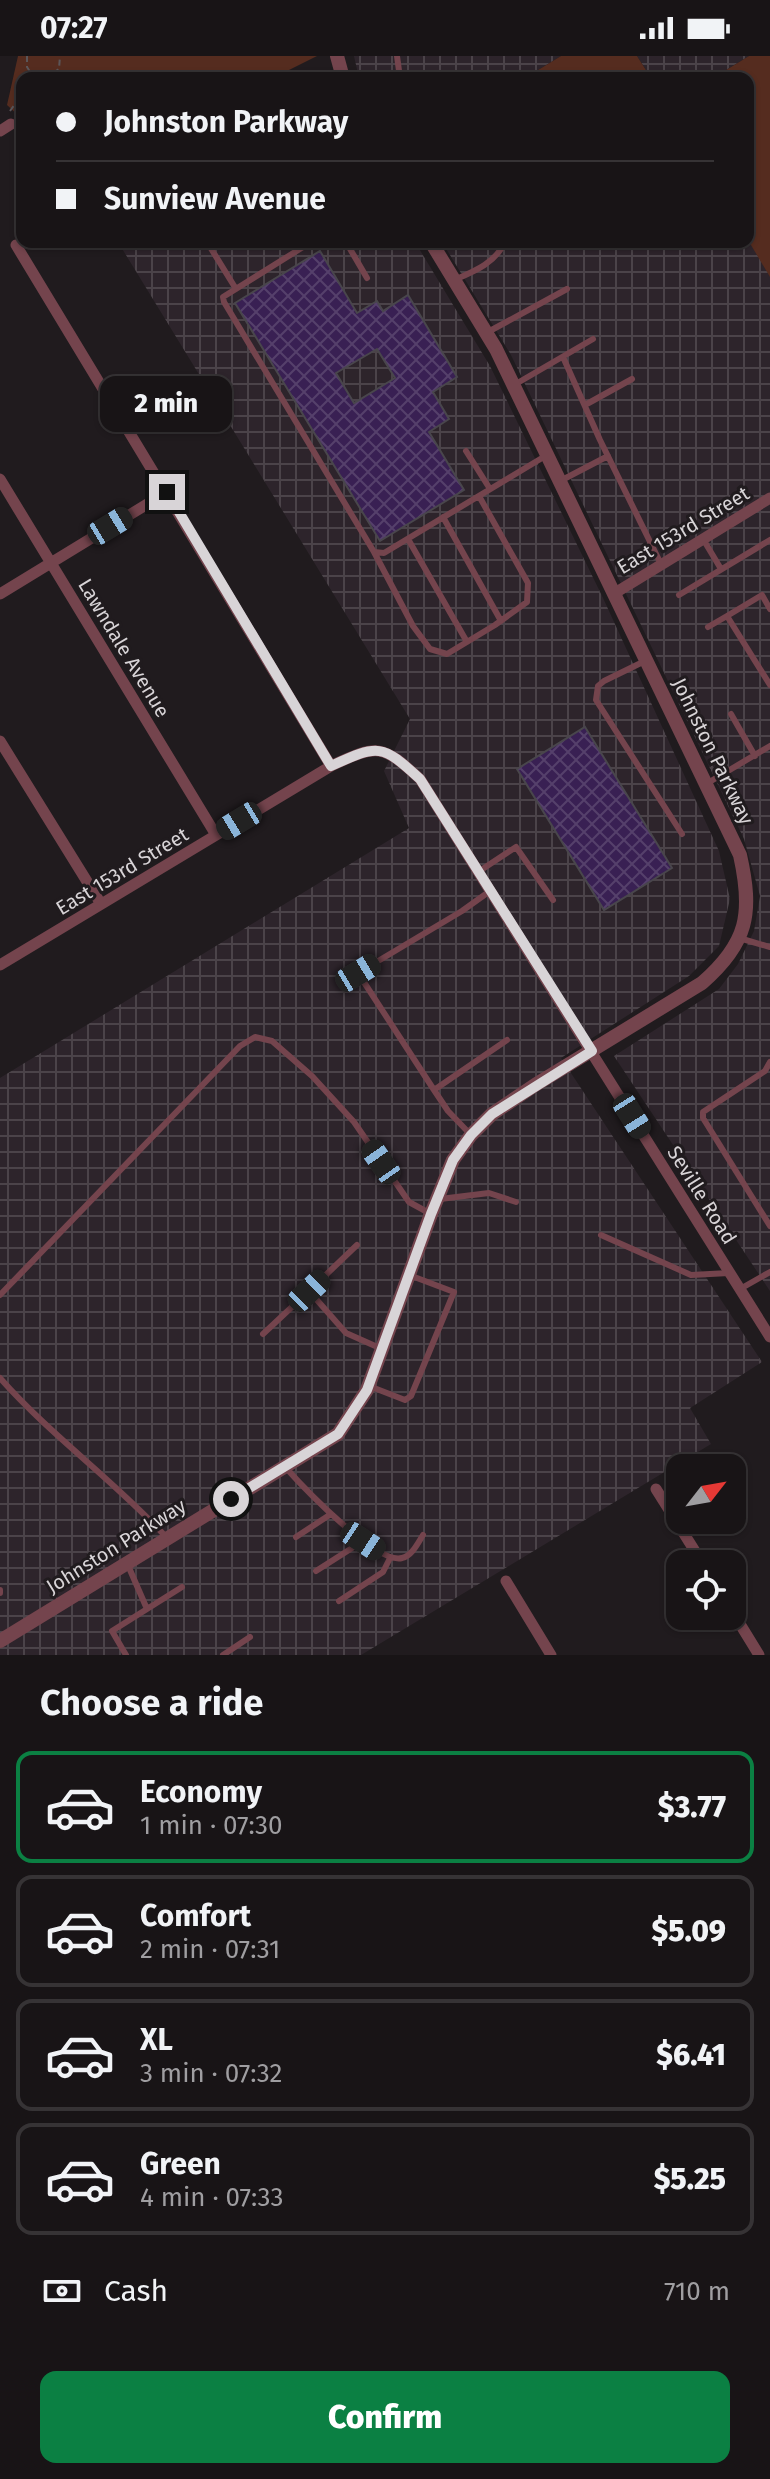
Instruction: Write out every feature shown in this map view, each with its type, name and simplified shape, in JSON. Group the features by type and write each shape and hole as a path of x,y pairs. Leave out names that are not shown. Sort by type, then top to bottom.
{"street":[{"path":"0,131 10,118"},
{"path":"18,248 331,766"},
{"name":"Johnston Parkway","path":"0,1641 338,1434 369,1386 437,1199 453,1160 471,1135 492,1114 702,983 721,966 739,938 747,914 748,888 740,855 514,385 435,248"},
{"name":"Lawndale Avenue","path":"0,479 216,835"},
{"path":"0,594 167,492"},
{"name":"East 153rd Street","path":"615,593 770,498"},
{"path":"0,741 101,904"},
{"name":"East 153rd Street","path":"0,965 331,766 363,751 391,753"},
{"name":"Seville Road","path":"391,753 420,779 770,1337"},
{"path":"656,1489 694,1550"},
{"path":"506,1581 551,1655"},
{"path":"744,1630 759,1655"}],"lane":[{"path":"211,248 236,289"},
{"path":"301,248 223,297 224,302 374,552 413,626 430,649 447,654 527,602 528,583 479,496"},
{"path":"350,248 367,278"},
{"path":"454,280 485,266 502,248"},
{"path":"486,333 567,289"},
{"path":"514,385 593,339"},
{"path":"563,357 661,564"},
{"path":"585,405 632,379"},
{"path":"466,451 490,489"},
{"path":"374,552 384,553 547,454"},
{"path":"560,481 608,456"},
{"path":"443,517 501,621"},
{"path":"408,539 467,642"},
{"path":"703,539 721,569"},
{"path":"679,595 770,540"},
{"path":"708,627 770,590"},
{"path":"762,595 770,609"},
{"path":"727,616 770,685"},
{"path":"647,660 604,681 598,686 596,700 682,834"},
{"path":"731,714 755,756"},
{"path":"706,784 770,746"},
{"path":"478,872 516,847 553,900"},
{"path":"471,1135 448,1111 358,973 490,891"},
{"path":"739,938 770,947"},
{"path":"0,1295 240,1046 255,1037 272,1041 312,1076 354,1122 409,1202 431,1214"},
{"path":"434,1090 507,1040"},
{"path":"770,1062 765,1071 703,1112 703,1118 770,1226"},
{"path":"437,1199 489,1193 516,1202"},
{"path":"601,1235 691,1275 730,1273"},
{"path":"263,1334 357,1245"},
{"path":"740,1289 770,1272"},
{"path":"369,1386 405,1400 411,1396 454,1292 409,1275"},
{"path":"309,1291 346,1333 382,1349"},
{"path":"0,1378 71,1449 140,1507 167,1538"},
{"path":"286,1468 310,1496 363,1541 390,1558 403,1558 411,1553 423,1535"},
{"path":"296,1537 331,1514"},
{"path":"316,1571 363,1541"},
{"path":"339,1601 383,1572 390,1558"},
{"path":"127,1563 147,1609"},
{"path":"126,1655 112,1631 182,1587"},
{"path":"223,1655 250,1637"}],"path":[{"path":"10,118 16,106"}],"shaded area":[{"path":"18,56 317,56 285,72 16,72 16,113 7,105"},
{"path":"354,56 561,56 535,72 358,72"},
{"path":"561,56 637,56 647,72 535,72"},
{"path":"637,56 749,56 723,72 647,72"},
{"path":"749,56 770,56 770,277 753,248 754,72 723,72"},
{"path":"122,248 419,248 490,366 603,598 719,851 730,899 719,946 689,976 561,1058 762,1362 690,1408 711,1444 694,1454 666,1454 666,1471 361,1655 0,1655 0,1078 409,828 384,771 410,719"},
{"path":"446,248 753,248 770,276 770,1291 614,1056 719,989 738,964 754,931 760,896 744,839 511,355"}],"building":[{"path":"320,251 357,313 377,301 383,311 408,295 457,377 433,392 449,419 429,432 464,490 380,541 235,303","holes":["377,349 395,378 354,403 336,373"]},
{"path":"585,727 672,868 604,910 517,769"}],"route":[{"path":"167,492 331,766 363,751 391,753 420,779 592,1051 492,1114 471,1135 453,1160 367,1390 338,1434 231,1499"}]}
